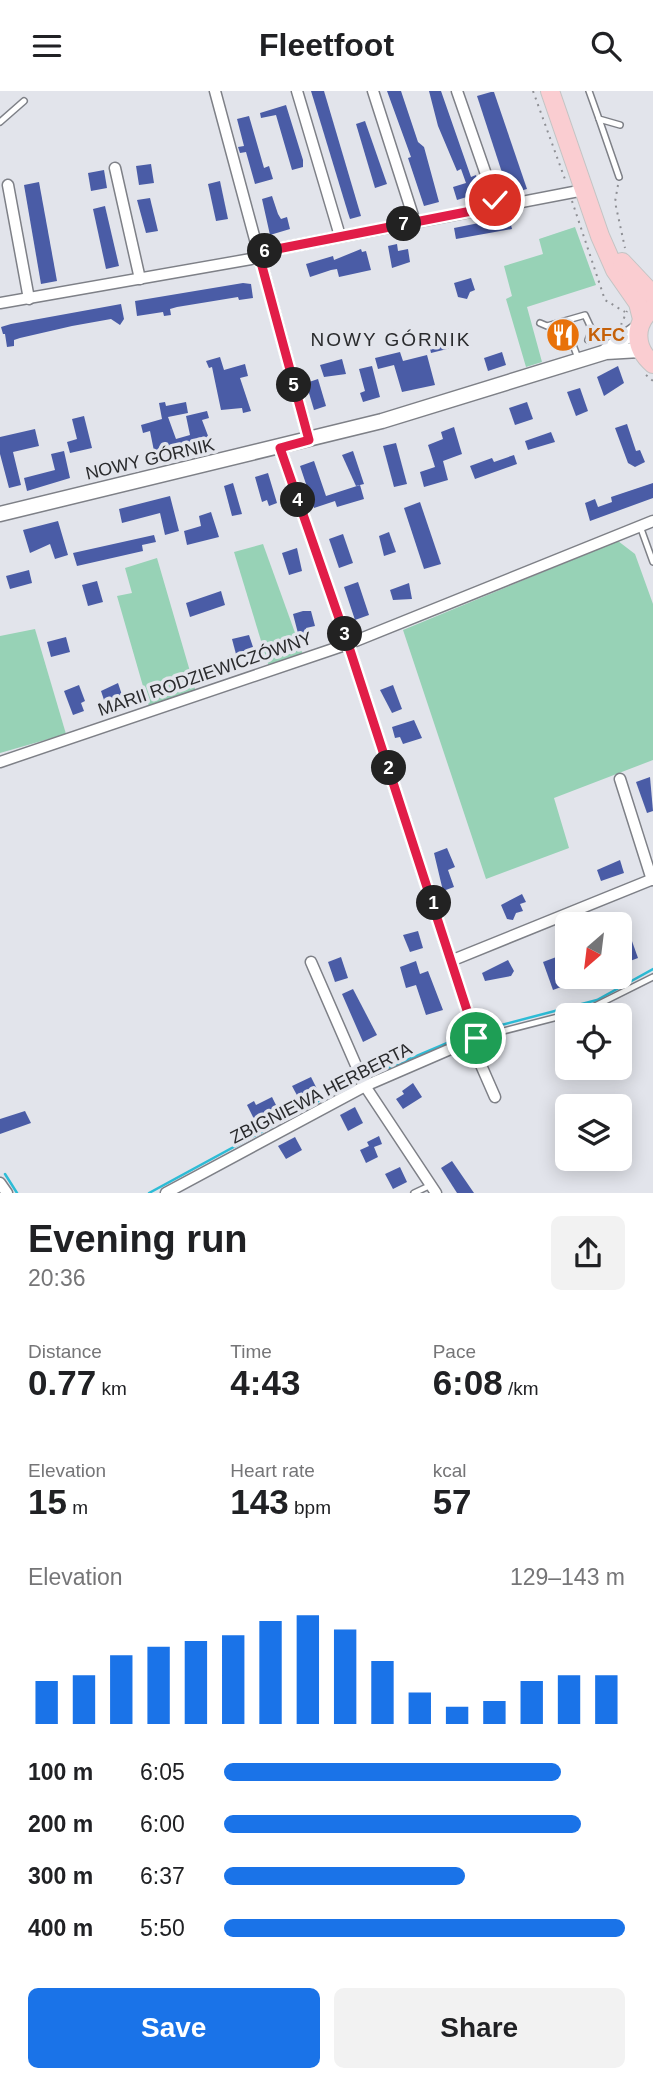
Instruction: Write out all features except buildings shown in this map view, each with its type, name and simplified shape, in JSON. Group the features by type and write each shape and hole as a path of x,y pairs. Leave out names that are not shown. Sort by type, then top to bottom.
{"main road":[{"path":"550,91 577,195 615,270 638,303 640,349 653,364"},
{"path":"600,236 653,295"}],"street":[{"path":"215,91 309,440"},
{"path":"297,91 340,236"},
{"path":"373,91 415,222"},
{"path":"457,91 497,206"},
{"path":"115,167 140,279"},
{"path":"8,185 29,299"},
{"path":"0,303 140,279 497,206 577,195"},
{"name":"NOWY GÓRNIK","path":"606,352 640,317"},
{"name":"NOWY GÓRNIK","path":"0,514 280,448 447,403 606,352 640,349"},
{"path":"280,448 453,960 473,1039 495,1097"},
{"name":"MARII RODZIEWICZÓWNY","path":"0,762 348,644 653,521"},
{"path":"453,960 652,879 620,779"},
{"path":"311,961 365,1086 433,1189"},
{"name":"ZBIGNIEWA HERBERTA","path":"166,1193 365,1086 473,1039"},
{"path":"0,1183 7,1193"}],"lane":[{"path":"589,91 619,177"},
{"path":"0,122 24,101"},
{"path":"599,119 605,123 620,125"},
{"path":"540,323 547,326 586,315 593,330 587,340"},
{"path":"573,345 579,361"},
{"path":"640,527 653,562"},
{"name":"ZBIGNIEWA HERBERTA","path":"473,1039 589,1009 653,977"},
{"path":"414,1193 433,1189"}],"path":[{"path":"533,91 567,186 565,187"},
{"path":"619,177 615,202 625,248"},
{"path":"577,195 605,300 640,317"}],"green space":[{"path":"575,227 596,285 527,307 542,362 526,367 506,299 512,296 504,266 543,254 539,239"},
{"path":"618,541 635,554 653,604 653,760 554,798 569,848 486,879 403,630"},
{"path":"263,544 303,655 269,667 234,552"},
{"path":"157,558 196,692 149,707 117,596 132,593 125,568"},
{"path":"35,629 66,734 0,753 0,636"}],"waterway":[{"path":"482,1030 597,1000 653,969"},
{"path":"372,1075 466,1035"},
{"path":"287,1118 356,1081"},
{"path":"149,1193 276,1124"},
{"path":"5,1174 17,1193"}],"place":[{"name":"KFC","path":"563,335"}],"district":[{"name":"NOWY GÓRNIK","path":"391,339"}],"route":[{"path":"476,1038 453,960 280,448 309,440 259,255 264,251 497,206 495,200"}]}
